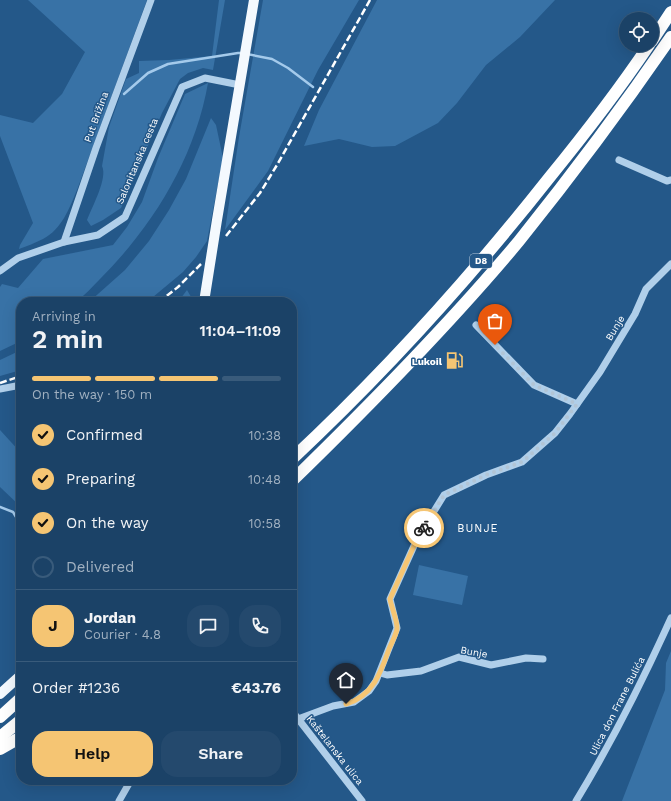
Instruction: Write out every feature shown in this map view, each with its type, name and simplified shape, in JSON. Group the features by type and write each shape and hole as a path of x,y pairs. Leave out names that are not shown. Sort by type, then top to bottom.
{"highway":[{"path":"659,30 671,12"},
{"name":"D8","path":"297,476 338,437 408,364 464,304 518,242 577,168 671,37"},
{"name":"D8","path":"297,454 328,426 394,358 497,244 565,159 644,52"},
{"path":"0,717 16,703"},
{"path":"0,737 16,724"},
{"path":"0,749 16,741"}],"main road":[{"path":"205,297 254,0"},
{"path":"0,694 16,680"}],"street":[{"name":"Put Brižina","path":"64,242 96,148 150,0"},
{"name":"Salonitanska cesta","path":"0,271 18,258 64,242 98,235 125,217 182,87 205,78 240,85"},
{"path":"619,160 667,181 671,180"},
{"name":"Bunje","path":"298,719 333,706 354,702 369,691 380,673 397,628 390,599 418,537 444,495 486,475 522,462 555,433 600,372 635,314 646,290 671,264"},
{"path":"476,324 534,385 577,404"},
{"path":"0,390 16,386"},
{"name":"Ulica don Frane Bulića","path":"576,801 609,744 645,674 671,618"},
{"name":"Bunje","path":"380,673 393,674 421,670 459,657 491,665 526,658 543,659"},
{"name":"Kaštelanska ulica","path":"298,719 362,801"},
{"path":"119,801 128,785"}],"shaded area":[{"path":"28,0 147,0 68,211 60,224 50,235 19,249 33,223 0,136 0,115 33,123 62,94 85,52"},
{"path":"219,0 225,0 213,70 203,68 188,73 180,79 162,113 121,208 91,226 87,220 96,200 103,178 102,166 109,127 126,79 139,73 139,61 212,56"},
{"path":"263,0 359,0 318,70 268,171 225,230 239,137"},
{"path":"377,0 555,0 520,37 486,65 457,103 438,123 395,146 372,147 339,139 304,146 319,110"},
{"path":"208,83 202,111 182,164 169,189 137,237 81,297 16,297 16,343 0,351 0,287 2,284 18,288 43,259 113,245 127,227 142,202 158,158 185,94"},
{"path":"211,118 216,125 223,158 207,241 183,272 153,297 95,297 125,270 149,241 169,210 186,179"},
{"path":"187,290 191,297 182,297"},
{"path":"16,352 16,371 0,376 0,360"},
{"path":"0,430 16,448 16,502 0,487"},
{"path":"419,565 468,576 462,605 413,595"},
{"path":"671,651 671,801 622,801 665,690 666,663"}],"waterway":[{"path":"124,94 148,73 168,64 242,53"},
{"path":"247,54 272,59 288,68 313,87"},
{"path":"0,507 13,512 16,517"}],"railway":[{"path":"226,236 260,193 370,0"},
{"path":"165,297 178,287 201,264"},
{"path":"0,383 16,378"}],"way so far":[{"path":"424,528 444,495 486,475 522,462 555,433 577,404 534,385 495,345"}],"place":[{"name":"Lukoil","path":"455,361"}],"district":[{"name":"BUNJE","path":"478,528"}],"route":[{"path":"346,704 354,702 369,691 380,673 397,628 390,599 418,537 424,528"}]}
